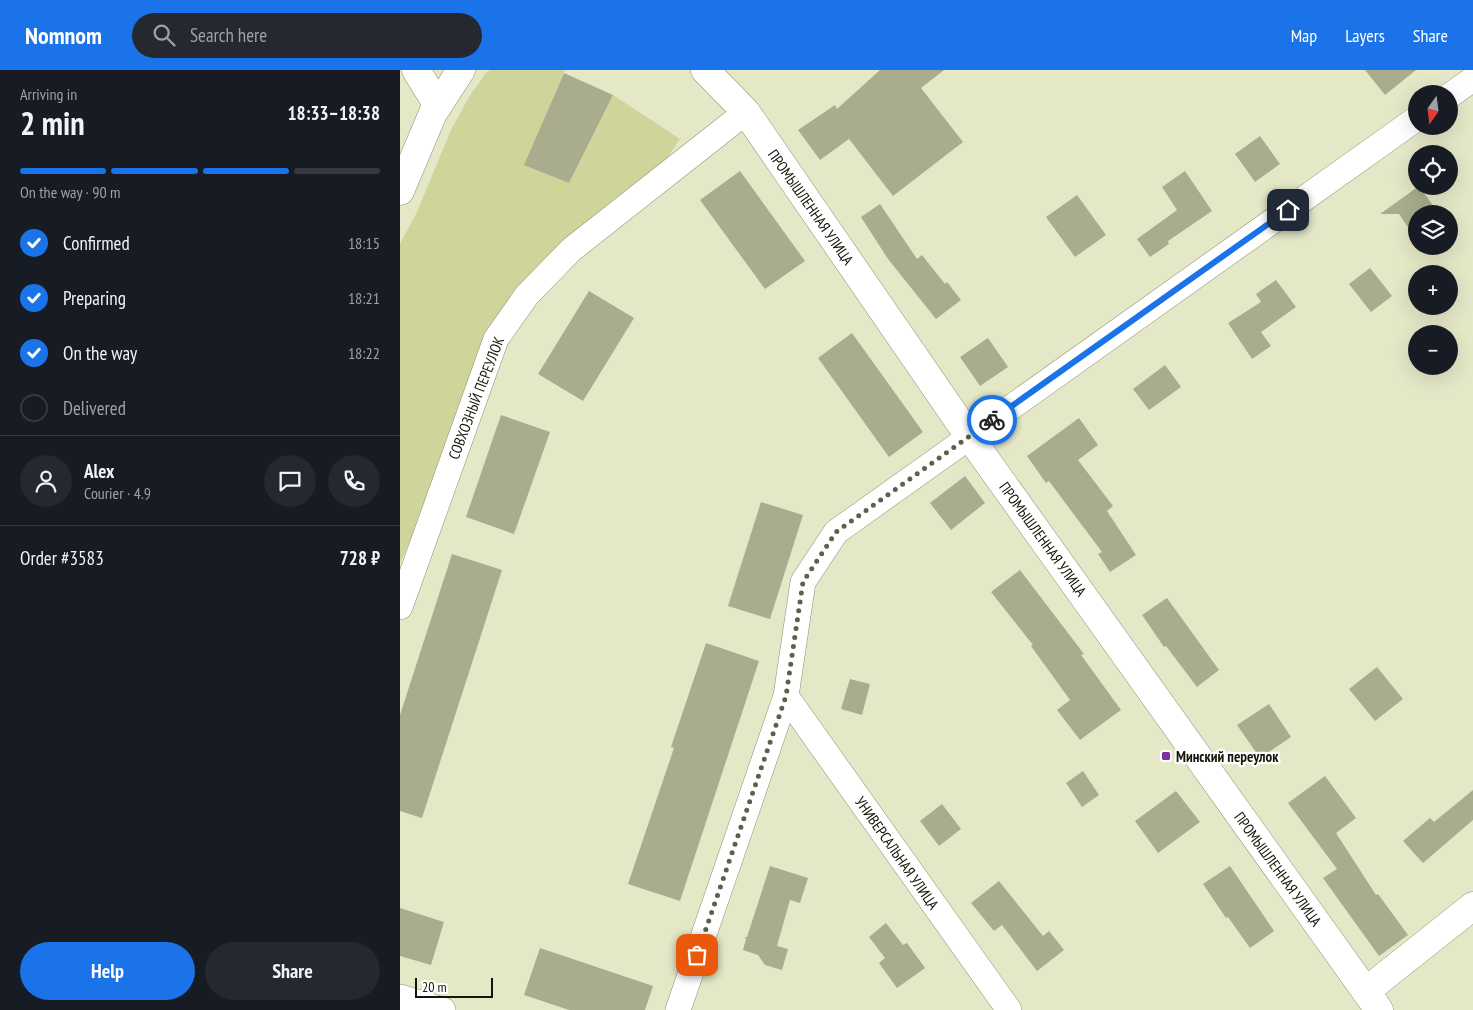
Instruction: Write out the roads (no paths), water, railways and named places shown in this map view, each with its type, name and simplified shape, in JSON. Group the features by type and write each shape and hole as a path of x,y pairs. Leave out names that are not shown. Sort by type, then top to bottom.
{"main road":[{"path":"416,70 438,106"},
{"path":"400,191 438,106 461,70"},
{"name":"ПРОМЫШЛЕННАЯ УЛИЦА","path":"705,70 746,112 969,436 1372,1000"},
{"path":"1372,1000 1473,906"}],"street":[{"path":"1458,89 1473,78"},
{"name":"СОВХОЗНЫЙ ПЕРЕУЛОК","path":"400,607 496,339 527,296 572,249 746,112"},
{"path":"678,1010 786,696 803,582 836,532 1408,125"},
{"name":"УНИВЕРСАЛЬНАЯ УЛИЦА","path":"786,696 1009,1010"},
{"path":"400,997 443,1010"}],"place":[{"name":"Минский переулок","path":"1166,756"}]}
